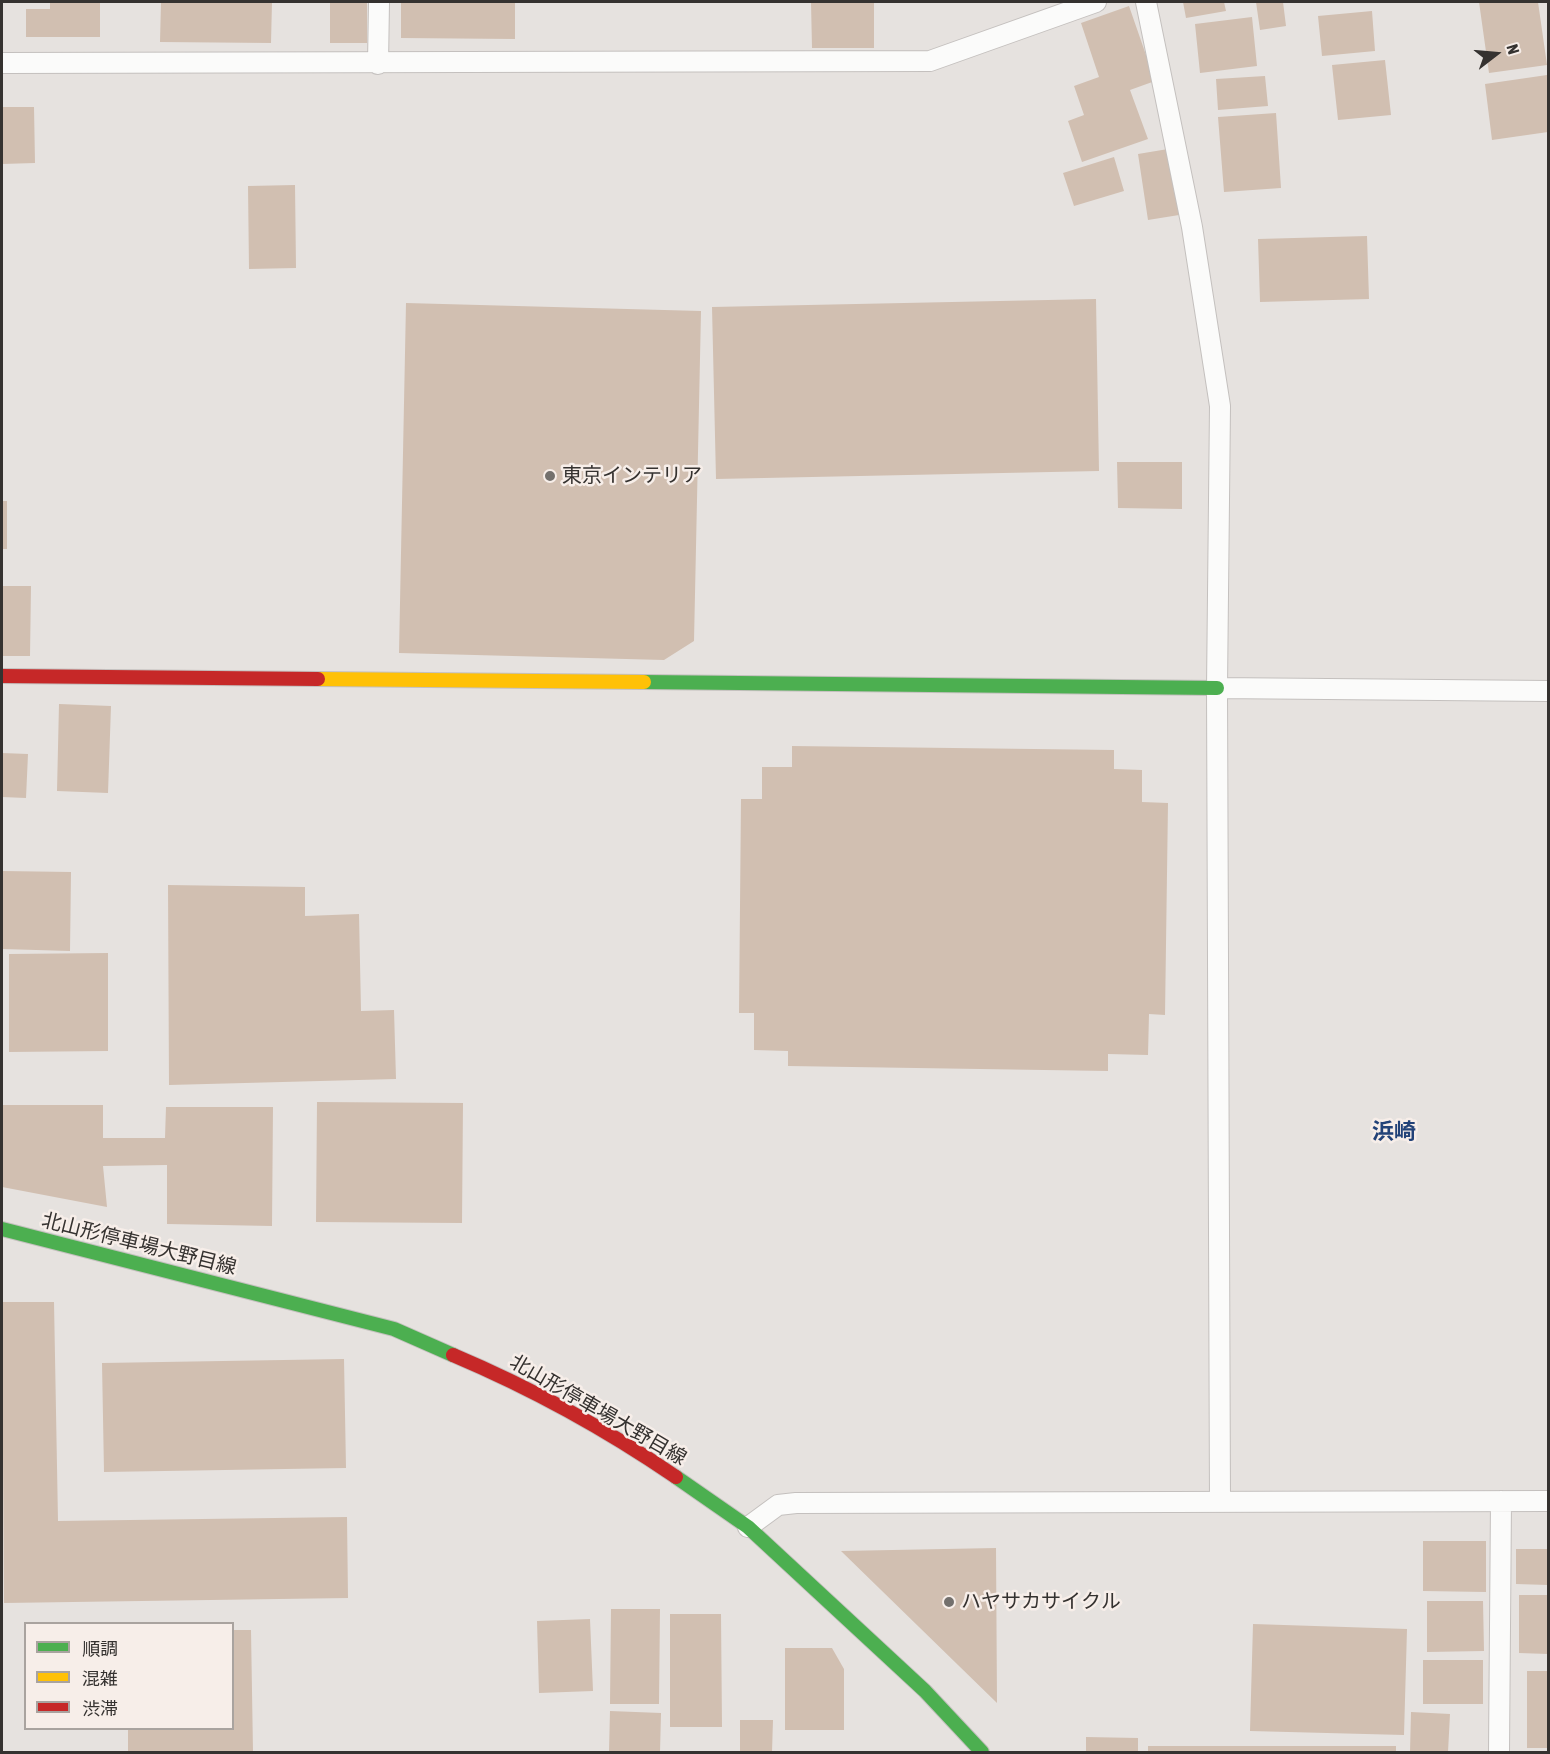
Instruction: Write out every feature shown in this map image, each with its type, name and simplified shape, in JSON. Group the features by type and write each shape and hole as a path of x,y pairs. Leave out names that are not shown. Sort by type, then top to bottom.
{"street":[{"path":"2,676 1217,688"},
{"name":"北山形停車場大野目線","path":"2,1229 394,1329 522,1384 647,1458 748,1527 925,1691 982,1752"}],"lane":[{"path":"378,64 379,2"},
{"path":"2,63 378,64 930,61 1096,2"},
{"path":"1146,2 1192,227 1220,406 1217,688 1220,1502"},
{"path":"1217,688 1548,691"},
{"path":"1499,1752 1501,1501"},
{"path":"748,1527 778,1505 796,1503 1548,1502"}],"building":[{"path":"50,2 100,2 100,37 26,37 26,9 50,9"},
{"path":"161,2 272,2 271,43 160,42"},
{"path":"330,2 367,2 367,43 330,43"},
{"path":"401,2 515,2 515,39 401,38"},
{"path":"811,2 874,2 874,48 812,48"},
{"path":"1183,2 1224,2 1226,11 1186,18"},
{"path":"1256,2 1283,2 1286,26 1260,30"},
{"path":"1479,2 1538,2 1547,65 1489,73"},
{"path":"1129,6 1155,81 1130,90 1148,139 1082,162 1068,121 1084,115 1074,86 1099,77 1081,23"},
{"path":"1372,11 1375,51 1322,56 1318,16"},
{"path":"1252,17 1257,66 1200,73 1195,24"},
{"path":"1385,60 1391,115 1338,120 1332,65"},
{"path":"1547,75 1548,132 1492,140 1485,84"},
{"path":"1265,76 1268,106 1218,110 1216,79"},
{"path":"2,107 34,107 35,163 2,164"},
{"path":"1276,113 1281,188 1224,192 1218,117"},
{"path":"1168,149 1179,215 1148,220 1138,154"},
{"path":"1114,157 1124,191 1074,206 1063,173"},
{"path":"295,185 296,268 249,269 248,186"},
{"path":"1367,236 1369,299 1260,302 1258,239"},
{"path":"1096,299 1099,471 716,479 712,307"},
{"name":"東京インテリア","path":"406,303 701,311 694,641 664,660 399,653"},
{"path":"1117,462 1182,462 1182,509 1118,508"},
{"path":"2,501 7,501 7,549 2,549"},
{"path":"2,586 31,586 30,656 2,656"},
{"path":"59,704 111,706 108,793 57,791"},
{"path":"792,746 1114,750 1114,769 1142,770 1142,802 1168,803 1165,1015 1149,1014 1148,1055 1108,1054 1108,1071 788,1066 788,1051 754,1050 754,1013 739,1013 741,799 762,799 762,767 792,767"},
{"path":"2,753 28,754 26,798 2,797"},
{"path":"2,871 71,872 70,951 2,949"},
{"path":"168,885 305,887 305,916 359,914 361,1011 394,1010 396,1079 169,1085"},
{"path":"108,953 108,1051 9,1052 9,954"},
{"path":"317,1102 463,1103 462,1223 316,1222"},
{"path":"2,1105 103,1105 103,1138 165,1138 166,1107 273,1107 272,1226 167,1224 167,1165 103,1166 107,1207 2,1187"},
{"path":"2,1302 54,1302 58,1521 347,1517 348,1598 4,1603"},
{"path":"344,1359 346,1468 104,1472 102,1363"},
{"path":"1423,1541 1486,1541 1486,1592 1423,1591"},
{"path":"996,1548 997,1703 841,1551"},
{"path":"1516,1549 1548,1549 1548,1585 1516,1584"},
{"path":"1519,1595 1548,1595 1548,1654 1519,1653"},
{"path":"1427,1601 1483,1601 1484,1651 1427,1652"},
{"path":"611,1609 660,1609 659,1704 610,1704"},
{"path":"670,1614 721,1614 722,1727 670,1727"},
{"path":"590,1619 593,1691 539,1693 537,1621"},
{"path":"1253,1624 1407,1629 1404,1735 1250,1731"},
{"path":"234,1630 251,1630 253,1752 128,1752 128,1730 234,1730"},
{"path":"785,1648 832,1648 844,1669 844,1730 785,1730"},
{"path":"1423,1660 1483,1660 1483,1704 1423,1704"},
{"path":"1527,1671 1548,1671 1548,1748 1527,1748"},
{"path":"610,1711 661,1713 660,1752 609,1752"},
{"path":"1411,1712 1450,1714 1448,1752 1410,1752"},
{"path":"740,1720 773,1720 772,1752 740,1752"},
{"path":"1086,1737 1138,1738 1138,1752 1086,1752"},
{"path":"1148,1746 1396,1746 1396,1752 1148,1752"}],"traffic: fast":[{"path":"644,682 1217,688"},
{"path":"2,1229 394,1329 453,1355"},
{"path":"676,1477 748,1527 925,1691 982,1752"}],"traffic: slow":[{"path":"318,679 644,682"}],"traffic: jam":[{"path":"2,676 318,679"},
{"path":"453,1355 568,1410 623,1442 676,1477"}],"place":[{"name":"東京インテリア","path":"550,476"},
{"name":"ハヤサカサイクル","path":"949,1602"}],"district":[{"name":"浜崎","path":"1394,1132"}]}
